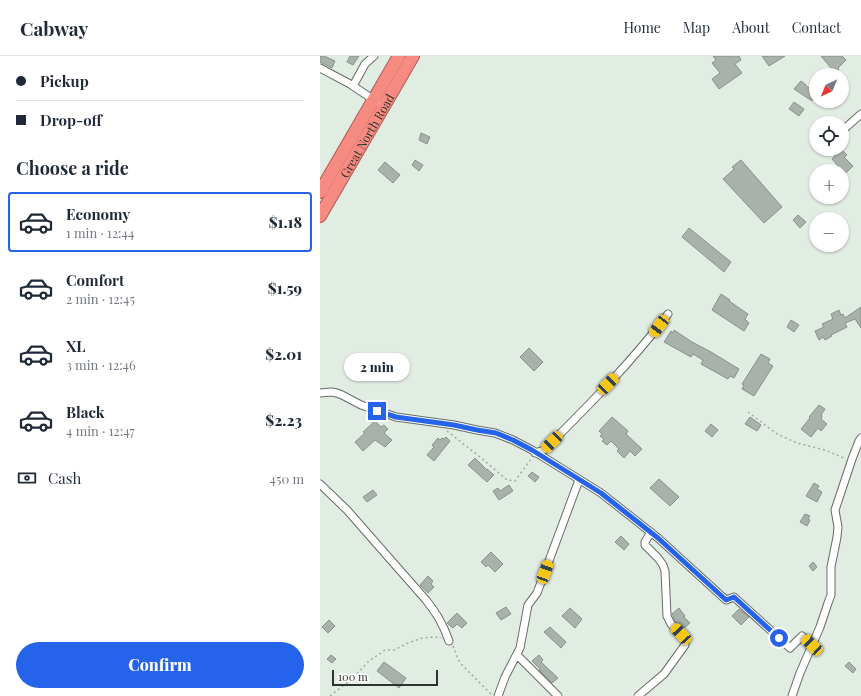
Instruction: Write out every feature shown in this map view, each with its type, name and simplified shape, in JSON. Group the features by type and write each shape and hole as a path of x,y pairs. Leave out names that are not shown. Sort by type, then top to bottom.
{"highway":[{"name":"Great North Road","path":"320,216 378,103 399,56"},
{"name":"Great North Road","path":"320,192 378,103 413,56"}],"street":[{"path":"353,86 365,64 374,56"},
{"path":"320,68 353,86 378,103"},
{"path":"849,125 861,114"},
{"path":"535,453 544,450 616,375 650,337 668,314"},
{"path":"320,393 331,392 342,394 361,405 396,417 454,425 496,433 513,440 597,490 671,549 726,600 734,597 790,648 802,636 812,645"},
{"path":"792,696 824,616 830,594 831,567 838,528 836,510 851,461 858,441 861,438"},
{"path":"498,696 505,677 520,648 528,605 537,593 540,586 579,480"},
{"path":"320,484 347,510 426,600 444,627 449,641"},
{"path":"638,696 664,674 685,645 685,639 671,624 667,616 665,571 661,562 645,545 645,542 651,532"},
{"path":"517,655 558,696"}],"path":[{"path":"748,412 777,434 797,443 825,450 851,461"},
{"path":"436,423 507,480 515,481 535,453"},
{"path":"330,696 353,678 369,661 384,650 394,650 408,642 422,638 435,637 449,641 453,645 458,659 493,696"}],"building":[{"path":"320,56 324,56 335,61 332,68 320,62"},
{"path":"350,56 359,56 353,65 347,62"},
{"path":"713,56 739,56 741,60 735,64 742,73 719,89 712,79 720,73 712,63 716,60"},
{"path":"762,56 785,56 769,66"},
{"path":"821,56 842,56 846,60 838,68 831,68"},
{"path":"801,81 809,88 809,99 794,89"},
{"path":"794,102 804,109 799,116 789,109"},
{"path":"421,133 430,137 427,144 419,140"},
{"path":"835,156 846,156 844,157 853,166 849,170 849,164 836,164 832,159"},
{"path":"415,160 423,165 419,171 412,165"},
{"path":"741,160 782,207 764,223 723,179 734,169 732,167"},
{"path":"385,162 400,175 393,183 378,170"},
{"path":"798,215 806,222 800,228 793,220"},
{"path":"689,228 731,262 724,272 682,237"},
{"path":"721,294 748,314 745,319 749,323 744,331 712,310"},
{"path":"861,307 861,328 855,319 845,323 847,327 831,335 832,336 825,340 823,337 819,340 815,331 824,327 822,324 833,319 831,314 839,310 841,315 843,314 845,318"},
{"path":"791,320 799,325 794,332 787,327"},
{"path":"674,330 739,369 734,378 730,376 728,379 701,364 703,360 693,354 691,357 664,342 671,331 673,333"},
{"path":"529,348 543,362 534,371 520,357"},
{"path":"761,354 770,359 768,363 773,366 754,396 742,389 744,385 742,384"},
{"path":"379,357 383,360 385,359 391,365 382,375 372,365"},
{"path":"819,405 825,409 821,415 821,419 827,424 821,431 818,428 811,437 801,429"},
{"path":"612,417 628,431 626,434 642,449 635,456 630,451 624,458 617,451 619,449 611,441 607,445 602,441 604,439 600,436 602,434 599,431"},
{"path":"750,417 761,425 757,431 745,424"},
{"path":"375,421 381,427 384,425 388,429 384,433 392,440 385,447 375,440 363,451 355,442"},
{"path":"711,424 718,430 712,437 705,431"},
{"path":"446,437 450,441 434,461 427,455 434,447 432,445 438,438 440,440"},
{"path":"475,458 494,475 487,482 468,465"},
{"path":"532,472 539,477 535,482 528,476"},
{"path":"659,479 679,497 670,506 650,488"},
{"path":"814,483 819,486 817,489 822,492 817,502 806,496"},
{"path":"509,485 513,491 499,500 493,491 498,488 500,491"},
{"path":"373,490 377,495 367,502 363,497"},
{"path":"805,514 810,516 807,526 800,522"},
{"path":"621,536 629,544 624,550 615,542"},
{"path":"491,552 503,564 495,572 488,565 486,567 481,562"},
{"path":"813,562 817,567 813,571 809,566"},
{"path":"428,576 433,581 431,584 434,587 428,593 420,585"},
{"path":"506,607 511,614 501,620 496,613"},
{"path":"570,608 582,619 575,628 562,616"},
{"path":"679,608 685,616 684,617 690,623 683,629 675,621 672,614"},
{"path":"739,609 749,617 741,625 732,616"},
{"path":"457,613 467,623 462,628 457,624 453,628 447,623"},
{"path":"329,620 335,626 328,633 322,627"},
{"path":"550,627 566,642 561,648 544,632"},
{"path":"331,655 336,659 332,663 327,659"},
{"path":"539,655 543,660 541,662 558,678 552,683 532,661"},
{"path":"384,662 406,678 399,688 377,671"},
{"path":"849,662 856,669 853,673 845,666"}],"route":[{"path":"377,411 412,420 454,425 496,433 532,450 601,493 658,538 726,600 734,597 759,618 779,638"}]}
